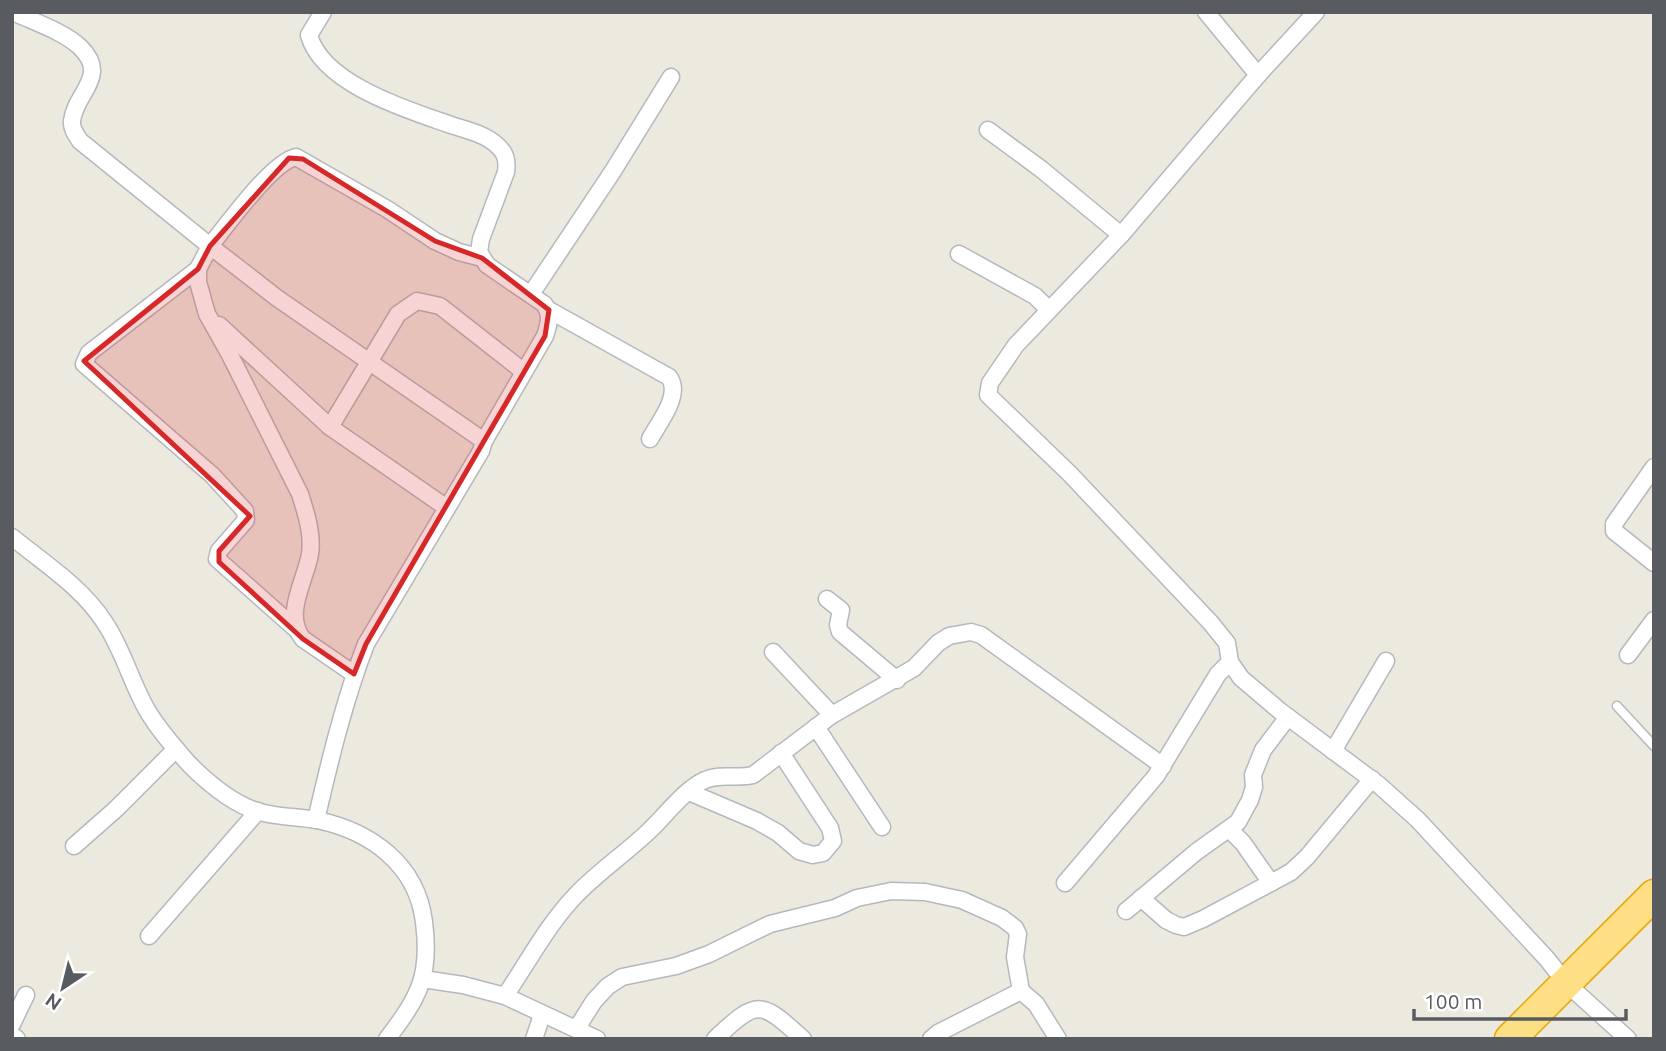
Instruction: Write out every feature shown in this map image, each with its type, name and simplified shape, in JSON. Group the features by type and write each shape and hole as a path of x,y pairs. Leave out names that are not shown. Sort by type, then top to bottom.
{"highway":[{"path":"1510,1039 1654,895"}],"street":[{"path":"13,12 74,42 89,58 92,77 72,121 73,130 80,141 276,298 484,440"},
{"path":"323,12 309,35 316,53 328,66 381,99 485,136 503,152 507,161 506,172 481,239 479,252 482,258 487,265 531,294 549,310 669,377 673,383 673,397 650,439"},
{"path":"1206,12 1258,75"},
{"path":"1316,12 1258,75 1121,235 1016,345 994,375 988,395 1070,474 1210,622 1227,643 1230,662 1241,678 1288,717 1372,779 1418,820 1566,983 1628,1039"},
{"path":"531,294 613,171 671,77"},
{"path":"988,130 1041,169 1121,235"},
{"path":"354,674 303,639 296,629 217,559 219,551 246,520 246,510 172,438 83,364 89,353 198,270 210,246 271,173 289,158 296,156 387,209 435,241 459,252 482,258"},
{"path":"959,254 1035,296 1049,310"},
{"path":"198,270 198,282 207,314 300,494 307,516 310,552 294,615 296,629"},
{"path":"330,427 397,314 417,301 440,306 523,371"},
{"path":"316,820 335,739 354,674 366,644 481,451 484,440 545,336 549,324 549,310"},
{"path":"207,314 330,427 447,508"},
{"path":"1654,467 1614,524 1614,531 1654,563"},
{"path":"12,537 65,578 89,601 107,625 146,709 176,749 218,789 239,803 258,811 316,820 361,834 396,860 412,881 423,913 426,941 423,979 406,1013 387,1039"},
{"path":"827,599 841,610 838,625 840,632 897,680"},
{"path":"1628,654 1654,620"},
{"path":"505,996 552,925 576,895 649,832 689,792 705,779 753,775 832,715 914,668 948,636 971,632 981,635 1163,766"},
{"path":"773,652 832,715"},
{"path":"1333,751 1386,661"},
{"path":"1065,883 1163,766 1219,674 1230,662"},
{"path":"1126,911 1196,852 1238,822 1250,800 1254,787 1253,775 1263,750 1288,717"},
{"path":"816,727 883,827"},
{"path":"74,846 117,809 176,749"},
{"path":"689,792 757,821 778,833 799,851 813,855 824,853 833,841 830,828 781,753"},
{"path":"1141,898 1166,920 1184,927 1271,883 1291,872 1307,857 1372,779"},
{"path":"149,936 258,811"},
{"path":"1230,830 1243,843 1271,883"},
{"path":"577,1028 594,1001 608,986 622,977 676,966 709,954 770,924 835,908 857,898 891,891 925,892 962,900 1002,918 1015,928 1018,934 1015,957 1021,990 1036,1004 1058,1039"},
{"path":"423,979 463,985 505,996 597,1039"},
{"path":"931,1039 1021,990"},
{"path":"12,1024 26,995"},
{"path":"715,1039 748,1012 759,1008 770,1010 803,1039"},
{"path":"534,1039 542,1015"},
{"path":"12,1035 17,1039"}],"lane":[{"path":"1618,706 1654,746"}],"highlighted area":[{"path":"289,158 303,159 435,241 482,258 549,310 545,336 366,644 354,674 303,639 219,562 219,551 250,516 84,361 198,269 210,246"}]}
